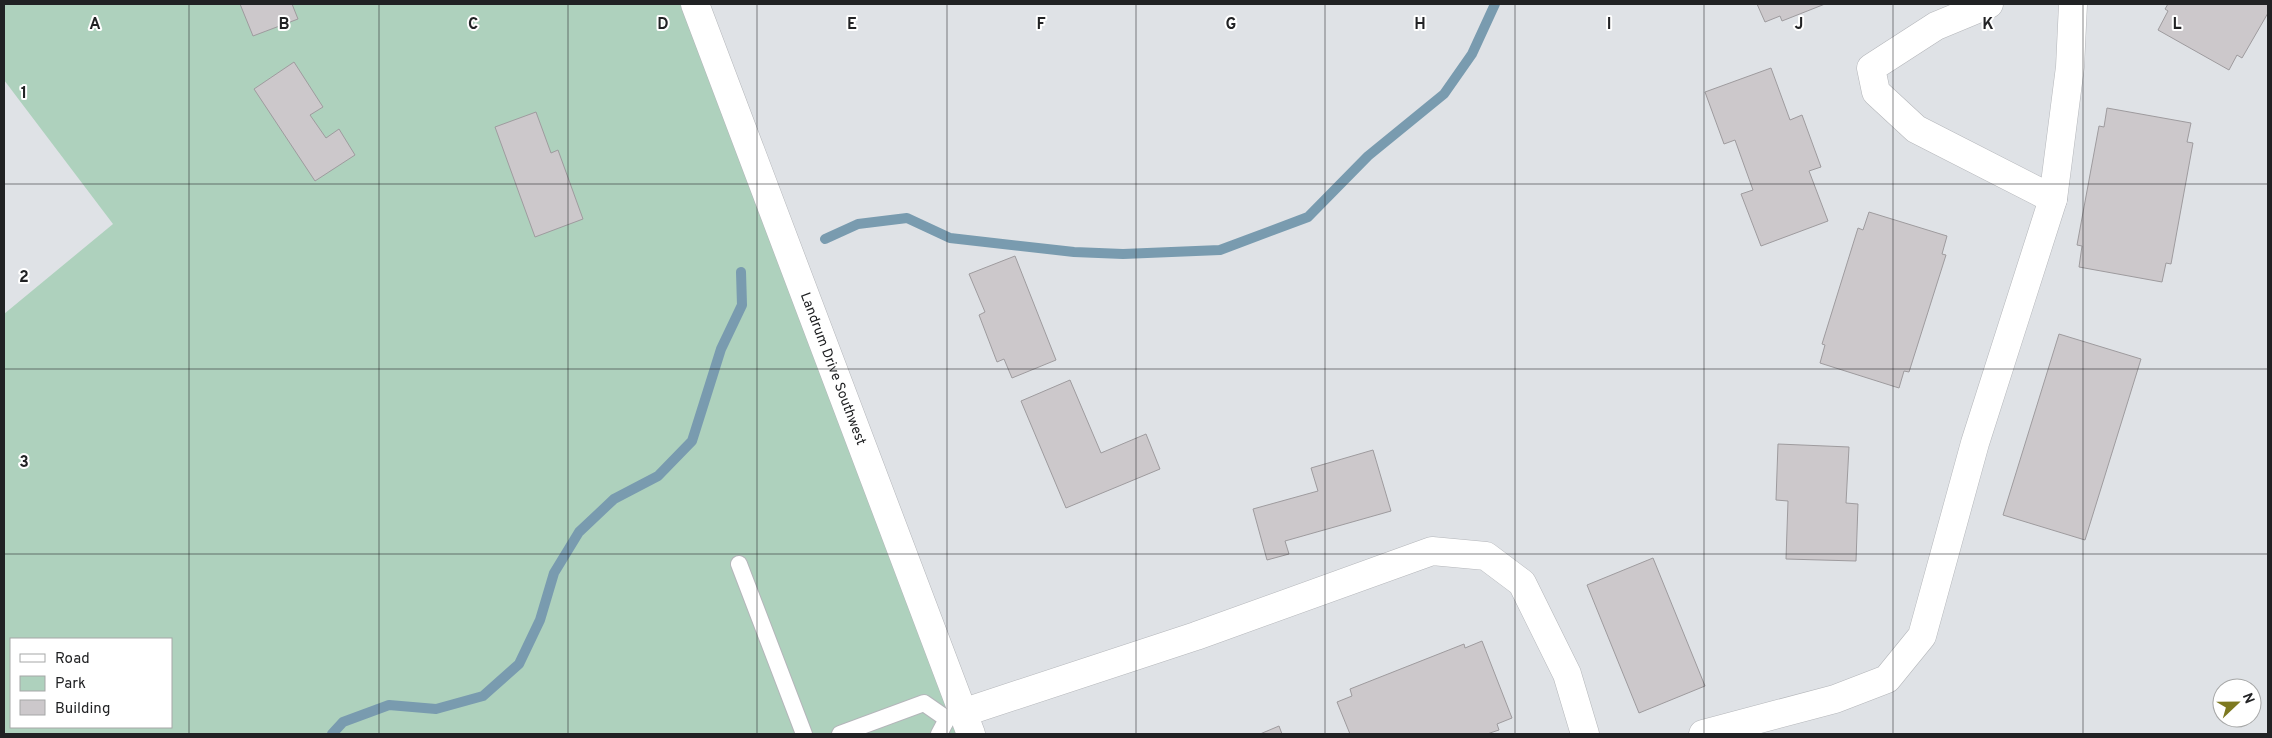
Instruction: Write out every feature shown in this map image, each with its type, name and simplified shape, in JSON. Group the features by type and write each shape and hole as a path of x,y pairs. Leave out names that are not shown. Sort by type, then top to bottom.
{"street":[{"name":"Landrum Drive Southwest","path":"695,4 960,722"},
{"path":"1989,4 1936,26 1871,68 1876,92 1916,129 2053,199"},
{"path":"1703,734 1835,699 1886,679 1922,636 1975,443 2053,199 2070,67 2073,4"},
{"path":"960,722 1432,551 1486,556 1522,583 1567,674 1585,734"}],"lane":[{"path":"739,564 804,734"},
{"path":"840,734 924,703 960,722"},
{"path":"939,734 960,722"}],"green space":[{"path":"4,4 706,4 974,734 4,734 4,314 113,224 4,80"}],"building":[{"path":"240,4 292,4 298,19 253,36"},
{"path":"1757,4 1825,4 1782,21 1780,16 1765,22"},
{"path":"2168,4 2268,4 2268,13 2242,58 2237,55 2229,70 2158,30 2168,11 2165,9"},
{"path":"294,62 323,107 310,115 326,138 339,129 355,155 315,181 254,89"},
{"path":"1771,68 1790,120 1802,115 1821,167 1809,171 1828,221 1761,246 1741,194 1753,190 1735,140 1724,144 1705,92"},
{"path":"2107,108 2191,123 2187,142 2193,143 2171,264 2166,263 2162,282 2079,267 2082,246 2077,245 2099,126 2104,127"},
{"path":"536,112 551,153 558,150 583,219 535,237 495,127"},
{"path":"1869,212 1947,236 1942,254 1946,255 1909,372 1904,371 1899,388 1820,363 1825,345 1822,344 1858,228 1863,230"},
{"path":"1015,256 1056,360 1012,378 1004,359 997,362 979,315 985,312 969,274"},
{"path":"2059,334 2141,359 2085,540 2003,515"},
{"path":"1070,380 1101,453 1146,434 1160,469 1066,508 1021,401"},
{"path":"1778,444 1849,447 1846,503 1858,504 1856,561 1786,559 1788,501 1776,500"},
{"path":"1373,450 1391,511 1285,541 1289,554 1267,560 1253,509 1318,491 1311,468"},
{"path":"1653,558 1705,686 1639,713 1587,585"},
{"path":"1482,641 1512,718 1497,724 1499,730 1487,734 1350,734 1337,702 1352,696 1350,689 1464,644 1465,648"},
{"path":"1279,726 1282,734 1260,734"}],"waterway":[{"path":"825,239 858,224 907,218 950,238 1074,252 1123,254 1220,250 1308,217 1368,156 1444,94 1472,54 1495,4"},
{"path":"332,734 343,722 389,705 436,709 483,696 519,664 540,620 554,573 579,532 614,499 658,476 692,441 721,349 742,305 741,272"}]}
